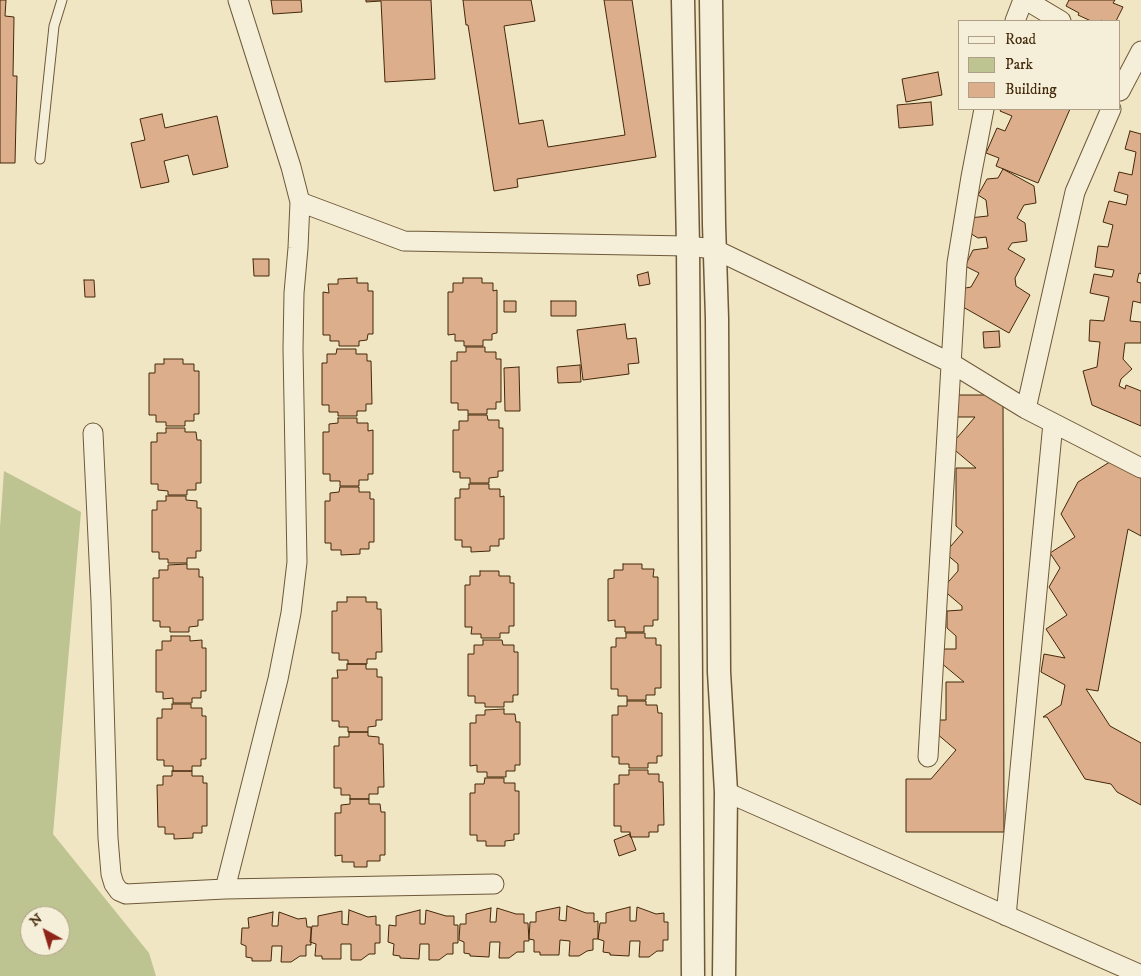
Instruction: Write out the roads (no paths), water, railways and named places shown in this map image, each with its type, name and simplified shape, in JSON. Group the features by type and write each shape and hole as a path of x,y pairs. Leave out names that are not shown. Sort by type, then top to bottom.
{"street":[{"path":"225,888 278,679 291,613 297,562 293,349 294,292 300,202 291,167 238,0"},
{"path":"683,0 688,246 693,976"},
{"path":"711,0 717,338 719,672 726,792 724,976"},
{"path":"1015,20 1024,0 1059,20"},
{"path":"1121,88 1131,58"},
{"path":"928,757 957,263 984,110"},
{"path":"1026,409 1075,192 1111,110"},
{"path":"300,202 404,241 688,246 714,249 951,363 1026,409 1141,468"},
{"path":"1006,916 1053,423"},
{"path":"94,433 108,838 111,874 114,884 119,891 126,894 225,888 494,884"},
{"path":"726,792 1141,975"}],"lane":[{"path":"40,160 54,26 62,0"}]}
